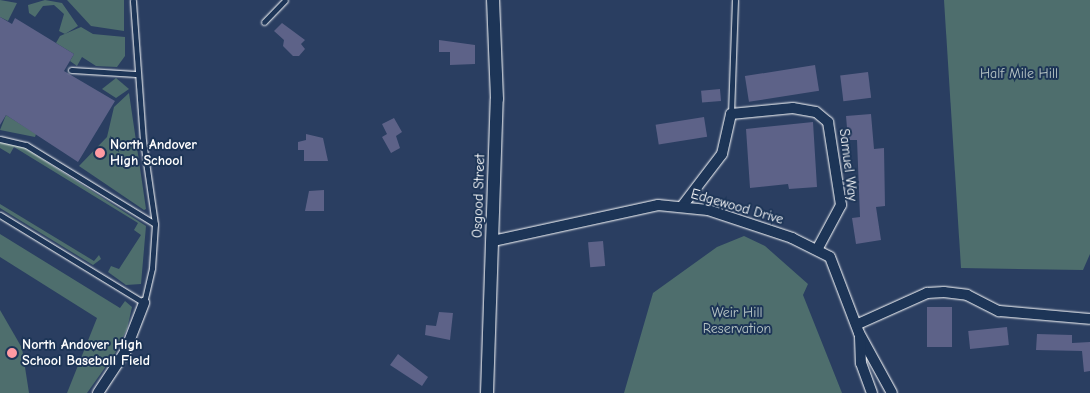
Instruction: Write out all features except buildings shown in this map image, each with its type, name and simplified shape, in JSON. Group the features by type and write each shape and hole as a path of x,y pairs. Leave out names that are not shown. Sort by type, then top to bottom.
{"street":[{"name":"Osgood Street","path":"487,393 497,99 493,0"},
{"name":"Samuel Way","path":"731,114 794,108 816,112 828,122 841,205 818,248"},
{"path":"683,205 722,154 731,114"},
{"name":"Edgewood Drive","path":"493,241 639,208 683,205 818,248 830,257 838,271 859,329 892,393"},
{"path":"859,329 927,293 944,292 967,295 999,311 1090,319"},
{"path":"98,393 125,352 144,304"},
{"name":"Edgewood Drive","path":"859,329 861,363 872,393"}],"lane":[{"path":"0,215 144,304 152,268 155,224 137,74 133,0"},
{"path":"264,22 285,0"},
{"path":"731,114 735,0"},
{"path":"71,70 137,74"},
{"path":"0,139 26,145 155,224"}],"green space":[{"path":"0,0 17,3 8,21 0,17"},
{"path":"45,0 62,3 78,26 65,34 59,31 64,14 54,5 43,6 35,17 29,13 28,5"},
{"path":"67,0 124,0 124,31 91,26"},
{"name":"Half Mile Hill","path":"944,0 1090,0 1090,254 1083,270 961,268"},
{"path":"81,27 93,34 125,37 125,56 117,67 96,66 82,57 77,66 70,61 74,54 56,43 60,36"},
{"path":"116,78 129,89 116,98 102,89"},
{"path":"129,93 146,209 144,210 79,166 107,137 114,107"},
{"path":"6,115 36,134 35,137 0,130"},
{"path":"0,142 22,146 146,226 141,284 126,285 108,272 111,266 119,269 141,235 134,230 138,223 14,147 10,154 0,148"},
{"path":"0,204 94,261 99,255 101,259 93,265 0,208"},
{"path":"0,234 120,308 125,301 132,307 127,329 114,355 87,393 67,393 97,318 0,257"},
{"name":"Weir Hill Reservation","path":"744,236 765,246 808,284 803,295 842,393 624,393 653,293 717,247"},
{"name":"North Andover High School Baseball Field","path":"0,310 22,348 29,393 0,393"}],"place":[{"name":"North Andover High School","path":"100,153"},
{"name":"North Andover High School Baseball Field","path":"12,353"}]}
